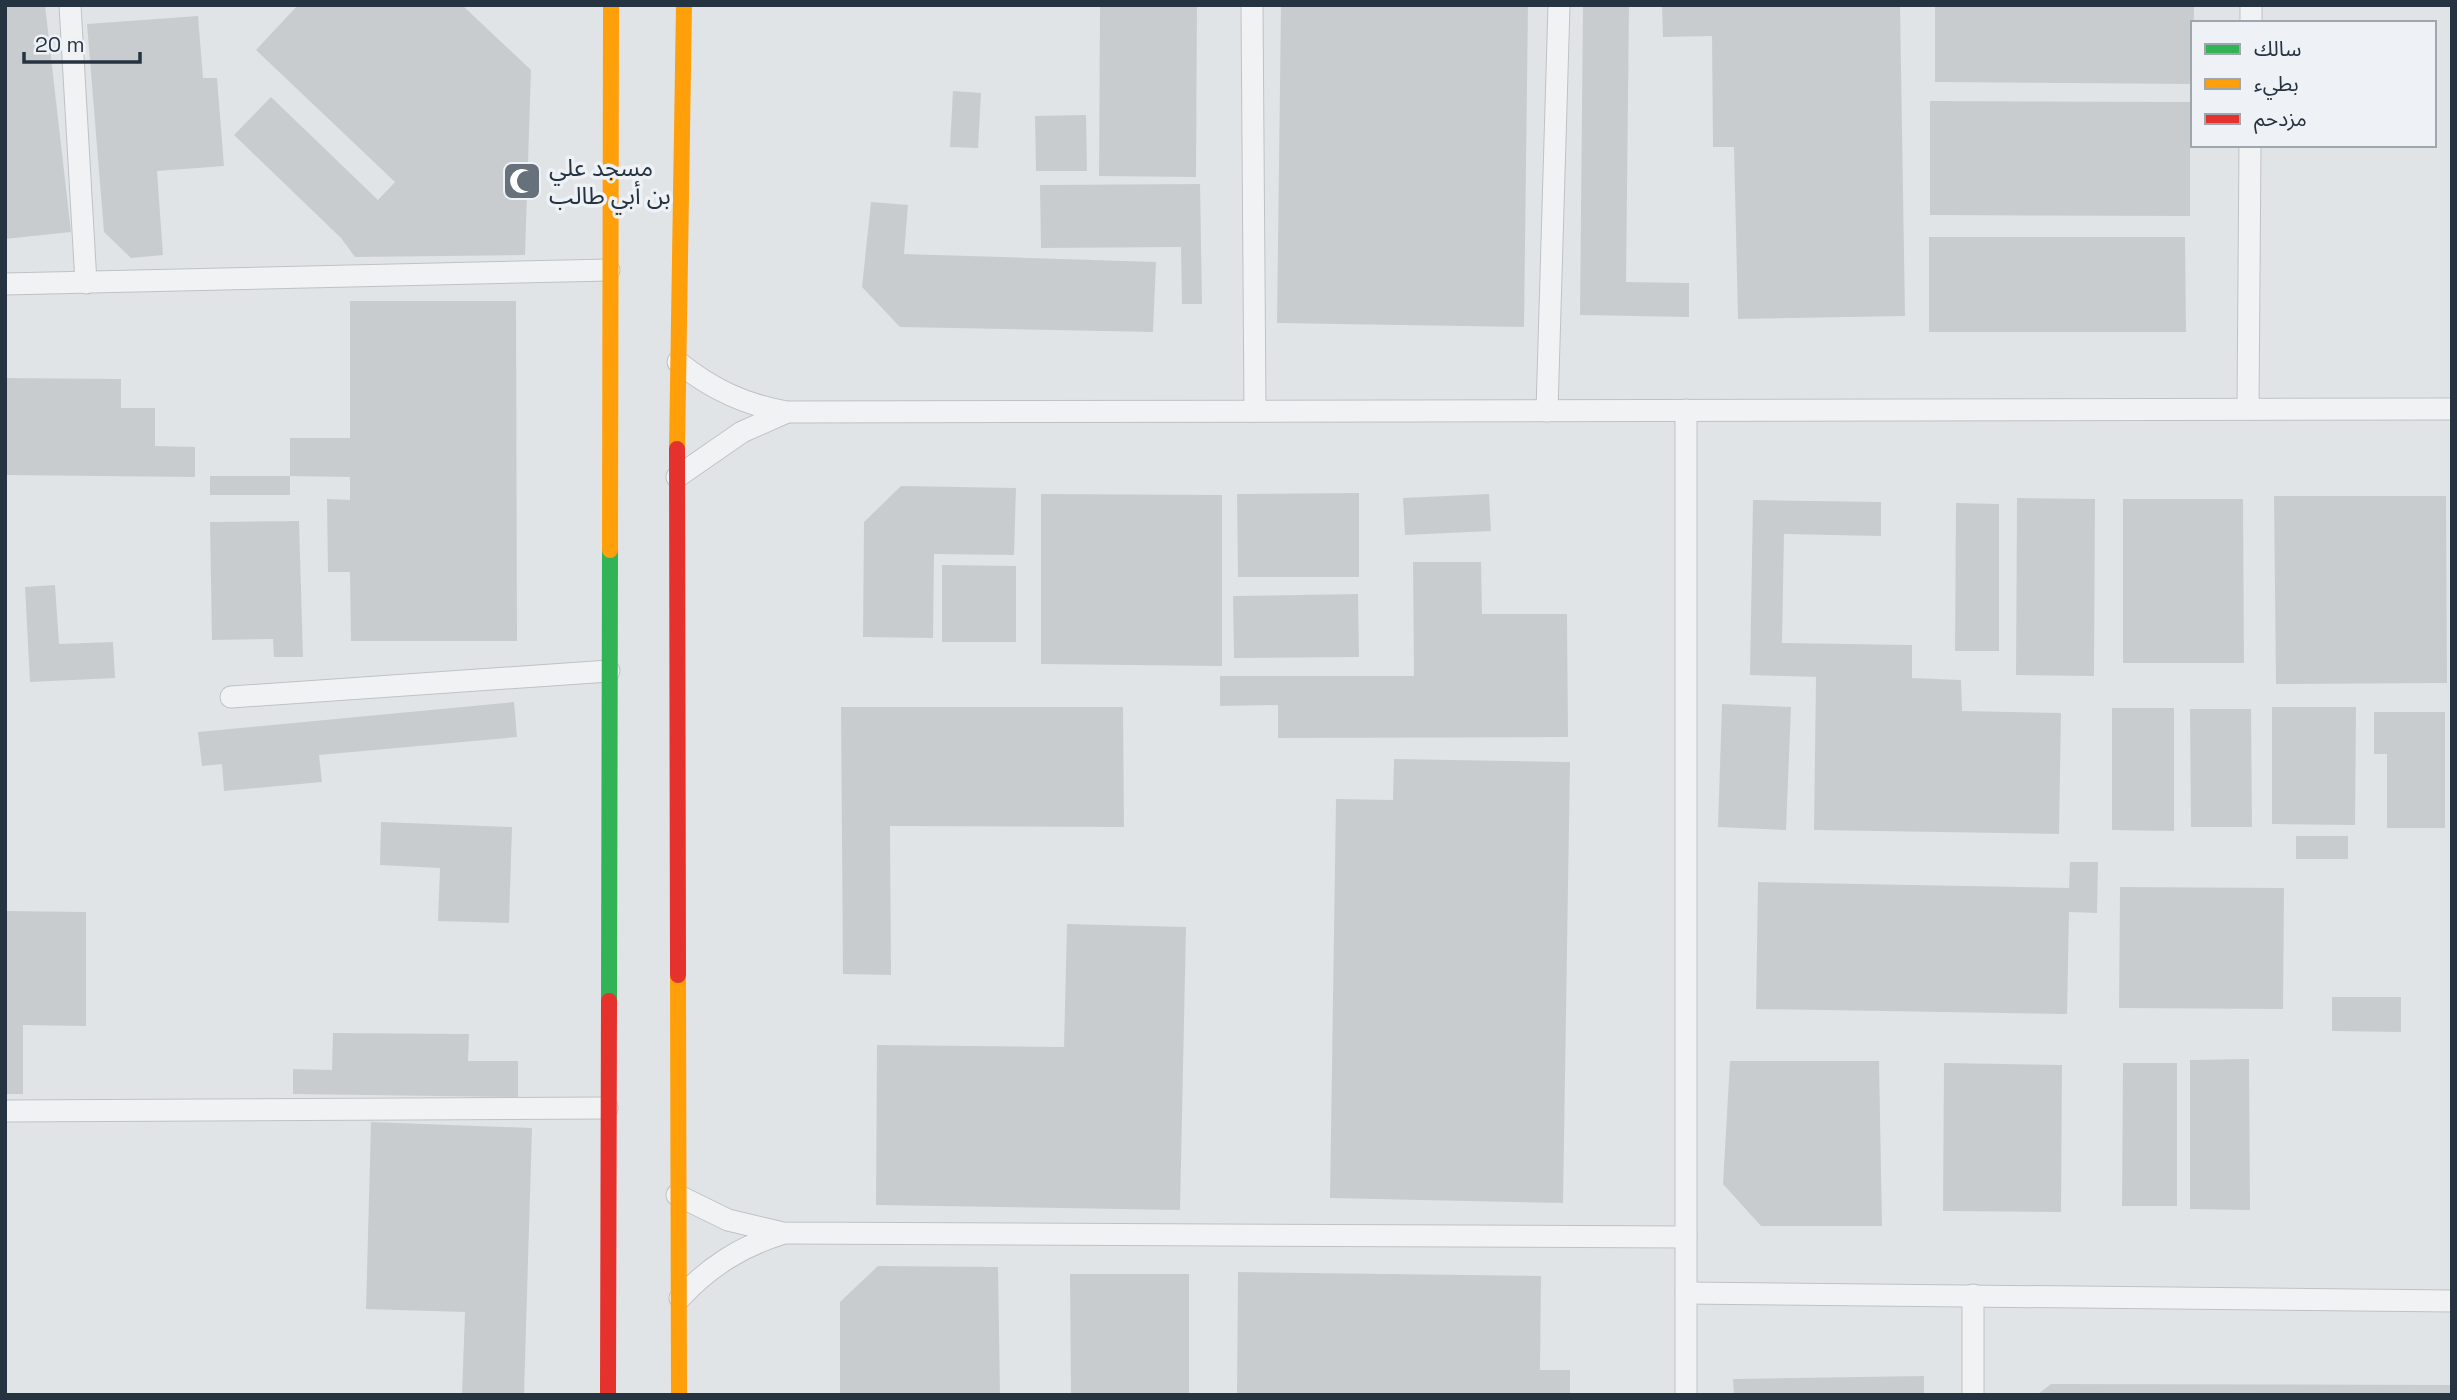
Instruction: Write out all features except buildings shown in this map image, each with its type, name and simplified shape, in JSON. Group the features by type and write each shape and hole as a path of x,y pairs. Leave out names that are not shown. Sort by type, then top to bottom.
{"main road":[{"path":"608,1395 611,5"},
{"path":"679,1395 677,477 684,5"}],"lane":[{"path":"70,5 86,283"},
{"path":"1252,5 1255,411"},
{"path":"1547,411 1559,5"},
{"path":"2248,409 2250,147"},
{"path":"5,284 609,270"},
{"path":"678,362 718,390 740,401 788,412 2452,409"},
{"path":"1686,410 1686,1395"},
{"path":"677,477 742,432 788,412"},
{"path":"231,697 610,671"},
{"path":"5,1111 607,1108"},
{"path":"677,1195 728,1220 783,1233 1686,1237"},
{"path":"679,1299 715,1265 759,1241 783,1233"},
{"path":"1686,1293 2452,1301"},
{"path":"1973,1296 1973,1395"}],"traffic: fast":[{"path":"609,1001 610,550"}],"traffic: slow":[{"path":"610,550 611,5"},
{"path":"677,449 684,5"},
{"path":"678,975 679,1395"}],"traffic: jam":[{"path":"677,449 678,975"},
{"path":"608,1395 609,1001"}],"place":[{"name":"مسجد علي بن أبي طالب","path":"522,181"}]}
